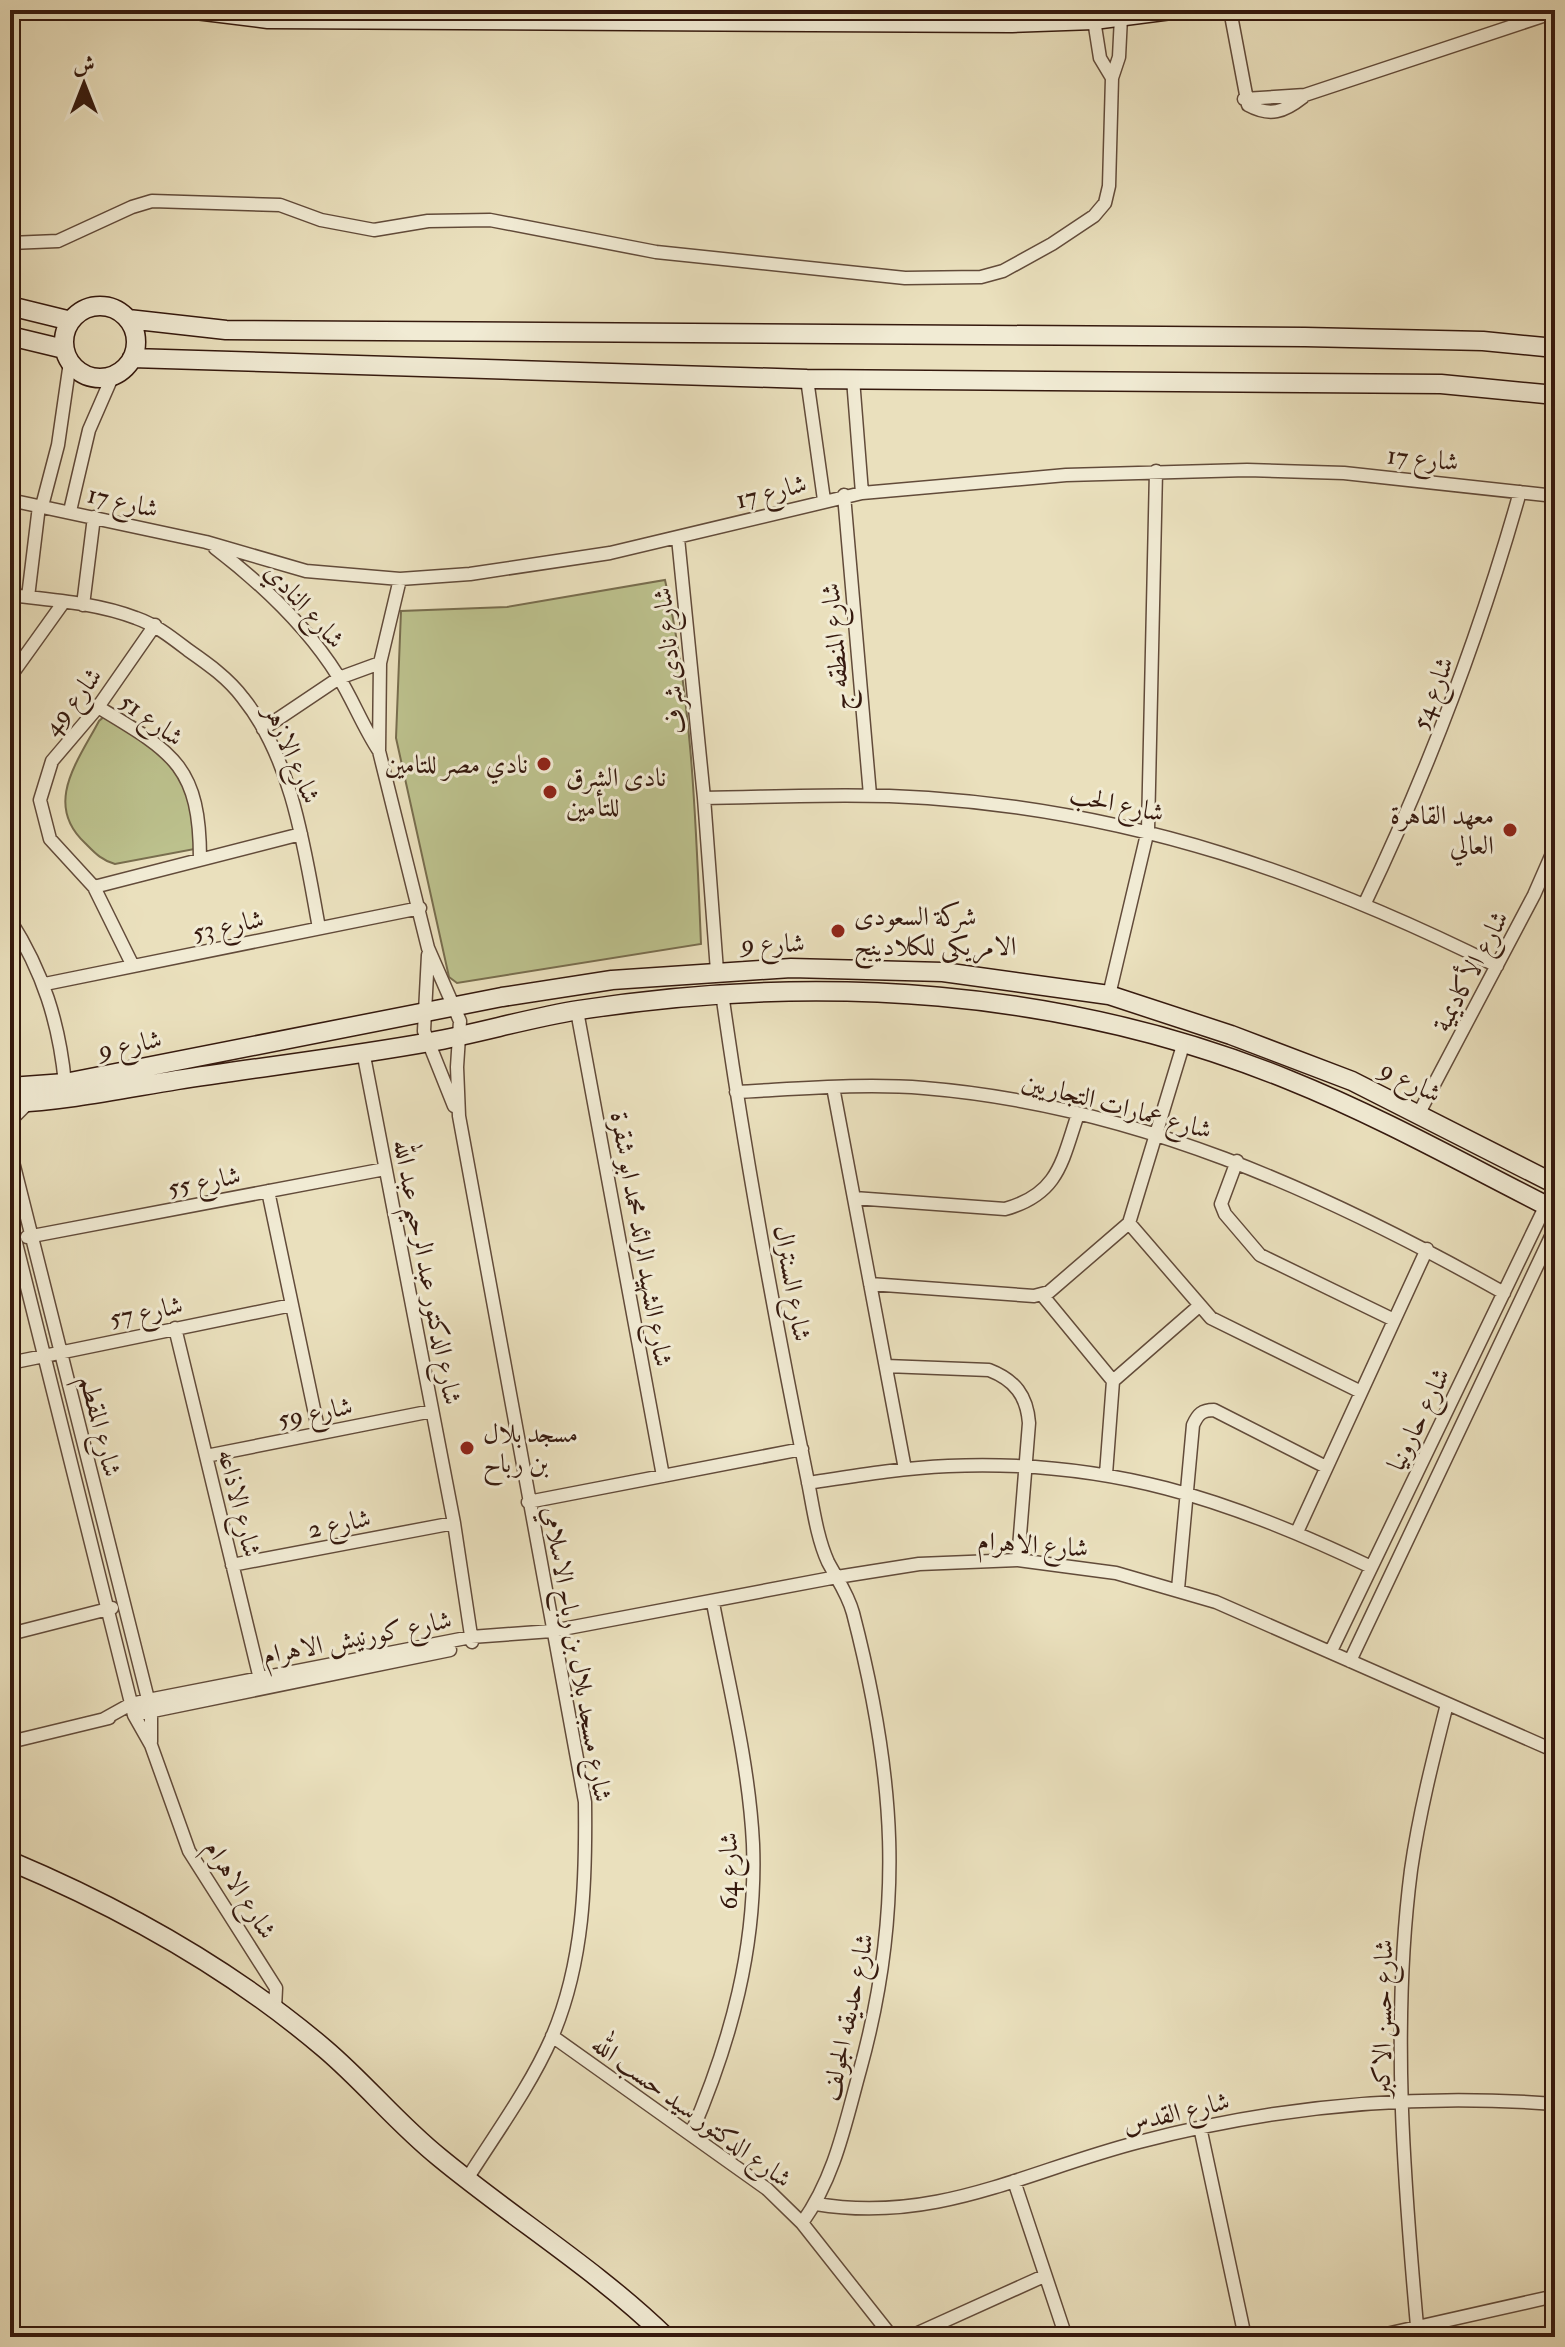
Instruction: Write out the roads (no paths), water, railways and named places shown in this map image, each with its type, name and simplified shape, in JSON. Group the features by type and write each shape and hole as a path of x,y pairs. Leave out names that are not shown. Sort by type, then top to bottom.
{"main road":[{"path":"196,10 268,19 404,15 1012,23 1094,20 1171,10"},
{"path":"268,19 289,12 317,10"},
{"path":"10,306 71,321"},
{"path":"10,336 67,356 89,376 113,375 132,358 136,338 128,319 117,310 103,306 88,308 71,321 65,334 67,356"},
{"path":"128,319 226,330 1305,337 1483,341 1555,348"},
{"path":"132,358 807,379 1441,384 1555,395"},
{"name":"شارع 9","path":"10,1087 65,1083 561,987 717,971 806,968 943,972 1109,995 1293,1057 1419,1113 1555,1184"},
{"path":"554,1014 551,1001 561,987"},
{"name":"شارع 9","path":"20,1103 430,1042 554,1014 722,993 834,991 970,999 1077,1015 1184,1042 1343,1103 1409,1133 1550,1208"},
{"path":"10,1861 166,1936 204,1958 275,2009 324,2048 415,2138 589,2269 666,2337"}],"street":[{"path":"1230,10 1244,99 1256,109 1279,112 1305,95 1555,12"},
{"path":"10,243 58,241 152,201 280,205 353,228 374,230 428,221 490,220 656,252 905,278 981,277 1003,271 1052,244 1094,216 1105,203 1109,186 1112,78 1119,57 1121,17"},
{"path":"1094,20 1100,58 1112,78"},
{"path":"28,597 41,506 58,445 67,356"},
{"path":"70,511 89,430 113,375"},
{"path":"807,379 824,500"},
{"path":"853,379 862,493"},
{"path":"1109,995 1148,830 1156,471"},
{"name":"شارع 17","path":"10,500 206,542 306,571 400,579 540,565 678,538 844,495 1156,471 1344,473 1555,496"},
{"name":"شارع 54","path":"1365,903 1402,826 1466,667 1520,492"},
{"name":"شارع المنطقه ج","path":"844,495 870,795"},
{"path":"83,605 94,517"},
{"name":"شارع نادى شرف","path":"678,538 704,798 717,971"},
{"name":"شارع النادي","path":"206,542 251,575 291,616 339,678 379,751 428,948 455,1007 460,1021 460,1036"},
{"name":"شارع النادي","path":"379,751 380,663 400,579"},
{"name":"شارع الازهر","path":"10,595 121,612 155,625 219,672 244,698 263,729 301,834 319,928"},
{"path":"10,677 63,603"},
{"name":"شارع 49","path":"133,966 94,887 50,839 40,800 52,761 98,707 155,625"},
{"path":"263,729 339,678 380,663"},
{"name":"شارع 51","path":"98,707 163,748 184,774 197,805 200,859"},
{"name":"شارع الحب","path":"704,798 870,795 987,803 1148,830 1284,871 1365,903 1497,966"},
{"path":"94,887 301,834"},
{"name":"شارع الأكاديمية","path":"1419,1113 1497,966 1555,847"},
{"name":"شارع 53","path":"45,984 420,908"},
{"path":"10,920 45,984 60,1031 65,1083"},
{"name":"شارع النادي","path":"428,948 424,1031 430,1042"},
{"name":"شارع السنترال","path":"722,993 736,1092 808,1483 822,1545 837,1577"},
{"name":"شارع الشهيد الرائد محمد ابو شقرة","path":"577,1011 663,1476"},
{"name":"شارع مسجد بلال بن رباح الاسلامي","path":"460,1036 459,1116 585,1802 585,1873 577,1948 552,2036 467,2179"},
{"name":"شارع مسجد بلال بن رباح الاسلامي","path":"430,1042 459,1116"},
{"path":"870,1284 1043,1296 1129,1223 1184,1042"},
{"name":"شارع الدكتور عبد الرحيم عبد الله","path":"363,1051 474,1640"},
{"path":"833,1087 905,1469"},
{"name":"شارع عمارات التجاريين","path":"736,1092 833,1087 951,1090 1078,1114 1157,1133 1237,1161 1427,1249 1504,1293"},
{"path":"10,1127 20,1103"},
{"path":"854,1198 1005,1209 1021,1204 1042,1191 1059,1172 1078,1114"},
{"name":"شارع المقطم","path":"10,1150 149,1706"},
{"path":"1237,1161 1221,1204 1249,1244 1260,1255 1394,1320"},
{"name":"شارع 55","path":"15,1240 385,1169"},
{"path":"268,1191 319,1433"},
{"name":"شارع حارونيا","path":"1331,1651 1504,1293 1550,1208"},
{"name":"شارع المقطم","path":"10,1219 132,1710"},
{"path":"1129,1223 1211,1318 1361,1392"},
{"name":"شارع حارونيا","path":"1350,1661 1555,1228"},
{"path":"1297,1532 1427,1249"},
{"path":"1043,1296 1113,1381 1106,1474"},
{"name":"شارع 57","path":"10,1363 292,1305"},
{"path":"1113,1381 1199,1306"},
{"name":"شارع الاذاعه","path":"175,1328 261,1683"},
{"path":"886,1366 989,1370 1004,1376 1019,1389 1027,1404 1018,1560"},
{"path":"1178,1589 1193,1425 1204,1410 1214,1410 1326,1467"},
{"name":"شارع 59","path":"206,1456 432,1411"},
{"path":"528,1502 802,1449"},
{"path":"808,1483 905,1469 1025,1466 1106,1474 1186,1492 1297,1532 1371,1567"},
{"name":"شارع 2","path":"232,1565 454,1523"},
{"name":"شارع الاهرام","path":"474,1640 552,1631 919,1564 1018,1560 1116,1573 1178,1589 1252,1615 1555,1751"},
{"name":"شارع حديقه الجولف","path":"802,2223 816,2204 833,2167 881,1988 889,1926 892,1863 889,1800 880,1738 852,1611 837,1577"},
{"name":"شارع 64","path":"691,2134 715,2079 733,2022 745,1964 752,1904 748,1785 713,1603"},
{"path":"10,1634 122,1605"},
{"name":"شارع كورنيش الاهرام","path":"10,1742 149,1706 474,1640"},
{"name":"شارع حسن الاكبر","path":"1418,2332 1402,2100 1401,2008 1411,1870 1447,1704"},
{"name":"شارع الاهرام","path":"149,1706 151,1745"},
{"name":"شارع الاهرام","path":"132,1710 151,1745 189,1851 273,1981 278,1995 275,2009"},
{"name":"شارع الدكتور سيد حسب الله","path":"552,2036 767,2189 802,2223 892,2337"},
{"name":"شارع القدس","path":"816,2204 855,2211 897,2210 943,2203 1074,2159 1200,2127 1264,2115 1402,2100 1555,2104"},
{"path":"1200,2127 1245,2337"},
{"path":"1014,2181 1066,2337"},
{"path":"909,2337 1044,2276"},
{"path":"1373,2337 1418,2332 1555,2296"}],"place":[{"name":"نادي مصر للتامين","path":"544,764"},
{"name":"نادى الشرق للتأمين","path":"550,792"},
{"name":"معهد القاهرة العالي","path":"1510,830"},
{"name":"شركة السعودى الامريكى للكلادينج","path":"838,931"},
{"name":"مسجد بلال بن رباح","path":"467,1448"}]}
